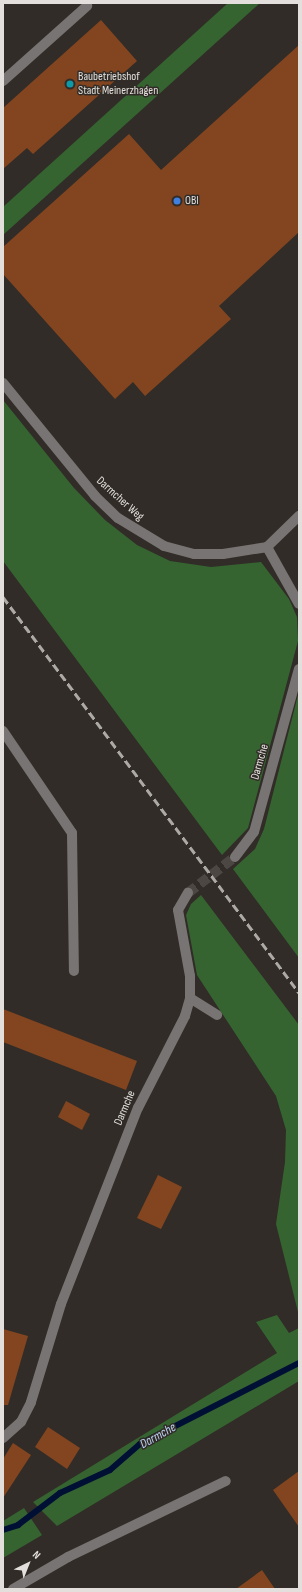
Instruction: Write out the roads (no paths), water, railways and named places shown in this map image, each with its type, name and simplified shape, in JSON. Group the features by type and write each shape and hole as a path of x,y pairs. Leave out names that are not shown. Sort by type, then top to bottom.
{"street":[{"path":"3,82 87,6"},
{"name":"Darmcher Weg","path":"3,384 95,496 141,534 164,546 194,554 223,554 267,546"},
{"path":"299,516 267,546 299,604"},
{"name":"Darmche","path":"235,857 254,832 299,669"},
{"path":"3,731 72,833 74,971"},
{"name":"Darmche","path":"3,1438 21,1422 31,1402 62,1304 138,1108 190,998 190,976 178,910 188,893"},
{"path":"190,998 217,1015"},
{"path":"13,1589 68,1557 226,1482"}],"waterway":[{"name":"Darmche","path":"3,1530 18,1525 60,1493 110,1470 140,1444 299,1363"}],"tunnel":[{"path":"188,893 235,857"}],"railway":[{"path":"3,597 299,992"}],"place":[{"name":"Baubetriebshof Stadt Meinerzhagen","path":"70,84"},
{"name":"OBI","path":"177,201"}]}
